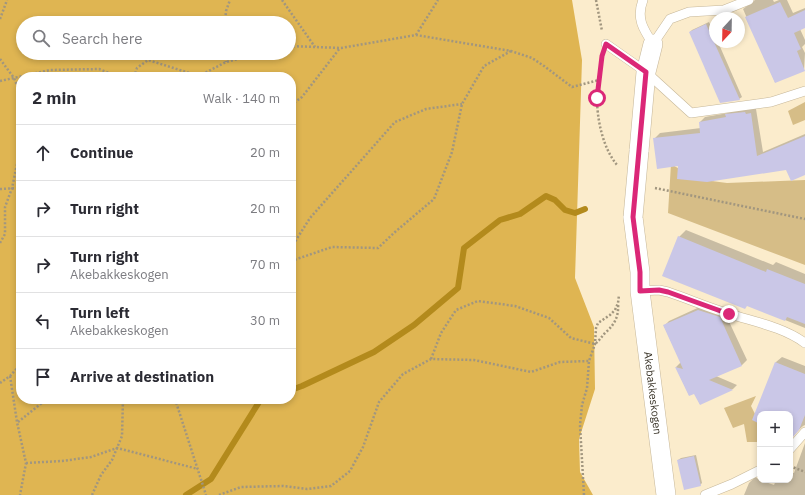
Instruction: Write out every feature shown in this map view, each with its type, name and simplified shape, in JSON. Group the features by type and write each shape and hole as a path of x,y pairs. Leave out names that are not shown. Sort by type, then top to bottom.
{"street":[{"name":"Akebakkeskogen","path":"653,44 646,72 633,217 640,272 640,291 666,495"}],"lane":[{"path":"643,0 640,20 653,44"},
{"name":"Akebakkeskogen","path":"653,44 670,19 689,12 724,10 749,0"},
{"path":"606,44 646,72 692,113 771,102 805,91"},
{"path":"640,291 659,290 668,292 791,334 805,343"},
{"path":"792,447 805,432"},
{"path":"705,495 757,472"}],"path":[{"path":"0,19 7,0"},
{"path":"226,16 230,0"},
{"path":"282,0 293,16"},
{"path":"416,35 438,0"},
{"path":"596,0 606,44 602,56 598,80 597,104 606,148 619,168"},
{"path":"296,20 315,47"},
{"path":"296,46 341,48 416,35 511,50 532,58 572,88 598,80"},
{"path":"296,101 302,97 341,48"},
{"path":"296,260 332,247 378,248 434,199 452,152 462,104 484,66 511,50"},
{"path":"0,59 16,83"},
{"path":"136,72 138,68 148,60 186,72"},
{"path":"207,72 226,62 234,60"},
{"path":"41,72 50,70 99,69 106,72"},
{"path":"0,81 14,78"},
{"path":"296,240 310,218 395,122 426,109 462,104"},
{"path":"0,243 5,234 5,207 12,188 16,169"},
{"path":"653,187 805,220"},
{"path":"0,189 16,188"},
{"path":"595,344 615,323 619,311 618,303 619,294 621,291"},
{"path":"431,359 441,332 456,310 478,301 515,306 549,318 571,338 595,344"},
{"path":"584,495 580,425 582,404 587,388 590,361 595,344 596,328 598,323 615,310 618,303"},
{"path":"219,495 240,487 283,486 307,489 330,486 350,471 363,447 379,402 403,374 431,359 474,360 531,372 560,362 590,361"},
{"path":"0,383 16,369"},
{"path":"10,376 17,422 26,463 20,495"},
{"path":"17,422 40,404"},
{"path":"92,495 101,475 112,460 122,436 123,404"},
{"path":"177,404 206,495"},
{"path":"26,463 62,461 91,457 117,448 198,469"},
{"path":"793,467 805,472"}],"shaded area":[{"path":"0,0 572,0 582,60 575,278 594,327 595,389 579,439 580,472 593,495 0,495"},
{"path":"805,102 805,120 793,125 788,111"},
{"path":"671,164 696,179 727,183 805,180 805,265 668,213"},
{"path":"756,396 751,406 757,418 757,442 747,442 744,424 733,428 724,408"}],"building":[{"path":"780,2 788,18 805,10 805,28 794,33 801,49 797,51 805,71 775,83 745,17"},
{"path":"706,24 709,31 709,48 717,48 740,100 720,103 689,32"},
{"path":"745,112 746,114 751,113 757,156 805,136 805,175 791,181 786,170 707,182 677,179 678,166 657,169 653,138 700,133 699,122 726,117 725,114"},
{"path":"678,236 766,272 767,269 805,284 805,324 787,317 785,321 747,306 745,309 662,276"},
{"path":"698,310 720,317 742,366 709,380 733,390 700,405 694,394 689,396 675,367 683,369 663,325"},
{"path":"775,362 805,374 805,415 799,430 793,437 793,411 757,411 757,422 752,420"},
{"path":"694,456 701,486 684,490 677,460"}],"waterway":[{"path":"296,388 374,352 414,325 458,288 464,248 500,220 520,214 546,196 555,200 565,210 575,213 585,209"},
{"path":"186,495 211,479 258,404"}],"route":[{"path":"597,98 598,80 602,56 606,44 646,72 633,217 640,272 640,291 659,290 668,292 729,314"}]}
